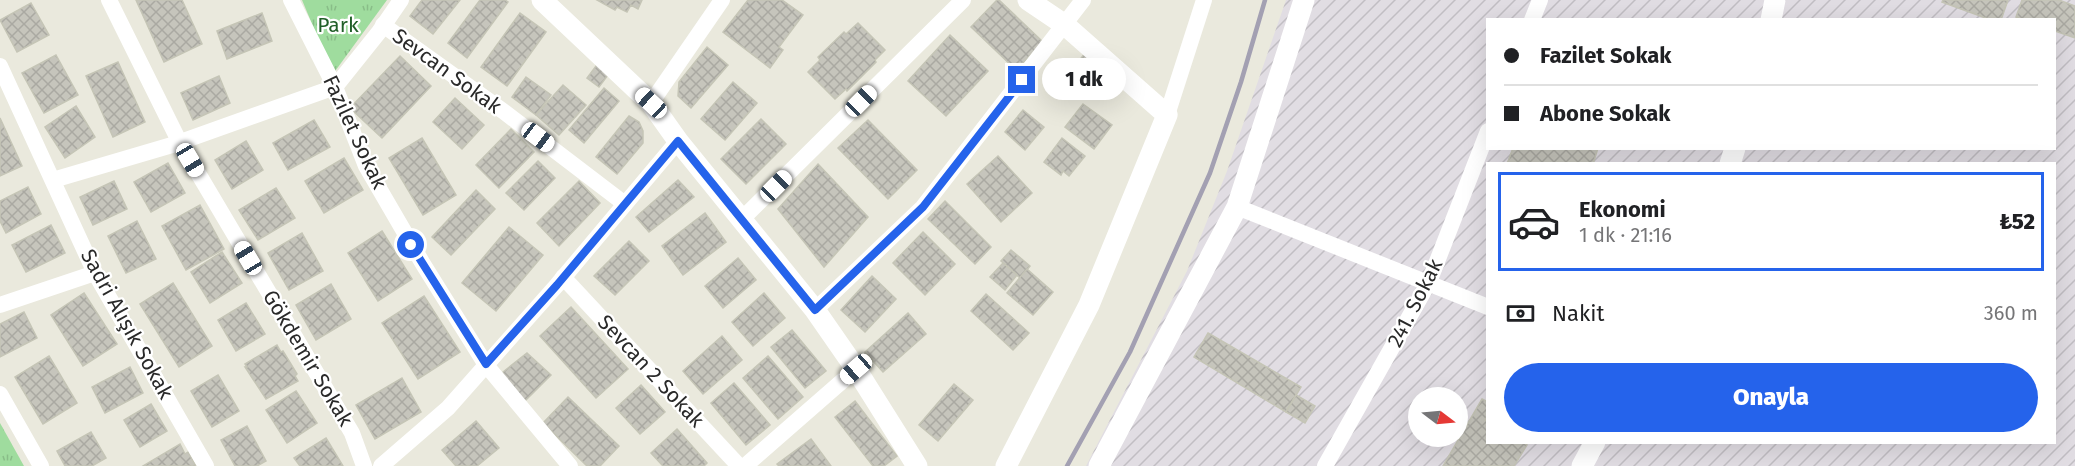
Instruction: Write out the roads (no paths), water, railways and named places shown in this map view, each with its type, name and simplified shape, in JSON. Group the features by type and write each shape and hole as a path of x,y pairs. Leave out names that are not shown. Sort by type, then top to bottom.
{"street":[{"name":"Gökdemir Sokak","path":"109,0 179,141 352,433 364,466"},
{"name":"Fazilet Sokak","path":"291,0 335,87 366,166 423,264 486,364 570,466"},
{"path":"53,180 172,145 335,87 401,0"},
{"path":"542,0 651,103 678,141 815,310 856,369 917,466"},
{"path":"651,103 722,0"},
{"path":"742,219 963,0"},
{"path":"1028,0 1065,25 1167,115"},
{"path":"815,310 923,207 1083,0"},
{"path":"1006,466 1089,305 1167,115 1204,0"},
{"path":"1099,466 1237,207 1304,0"},
{"path":"1533,18 1540,0"},
{"path":"1771,18 1775,0"},
{"name":"Sevcan Sokak","path":"383,25 503,111 625,204"},
{"name":"Sadri Alışık Sokak","path":"0,66 95,273 206,466"},
{"name":"241. Sokak","path":"1325,466 1429,282 1486,136"},
{"path":"381,466 448,408 564,277 678,141"},
{"path":"1237,207 1486,306"},
{"path":"0,305 95,273"},
{"name":"Sevcan 2 Sokak","path":"564,277 739,466"},
{"path":"745,466 856,369"},
{"path":"0,394 41,466"},
{"path":"1582,466 1594,444"}],"railway":[{"path":"1067,466 1130,352 1210,173 1241,82 1265,0"}],"park label":[{"name":"Park","path":"338,25"}]}
